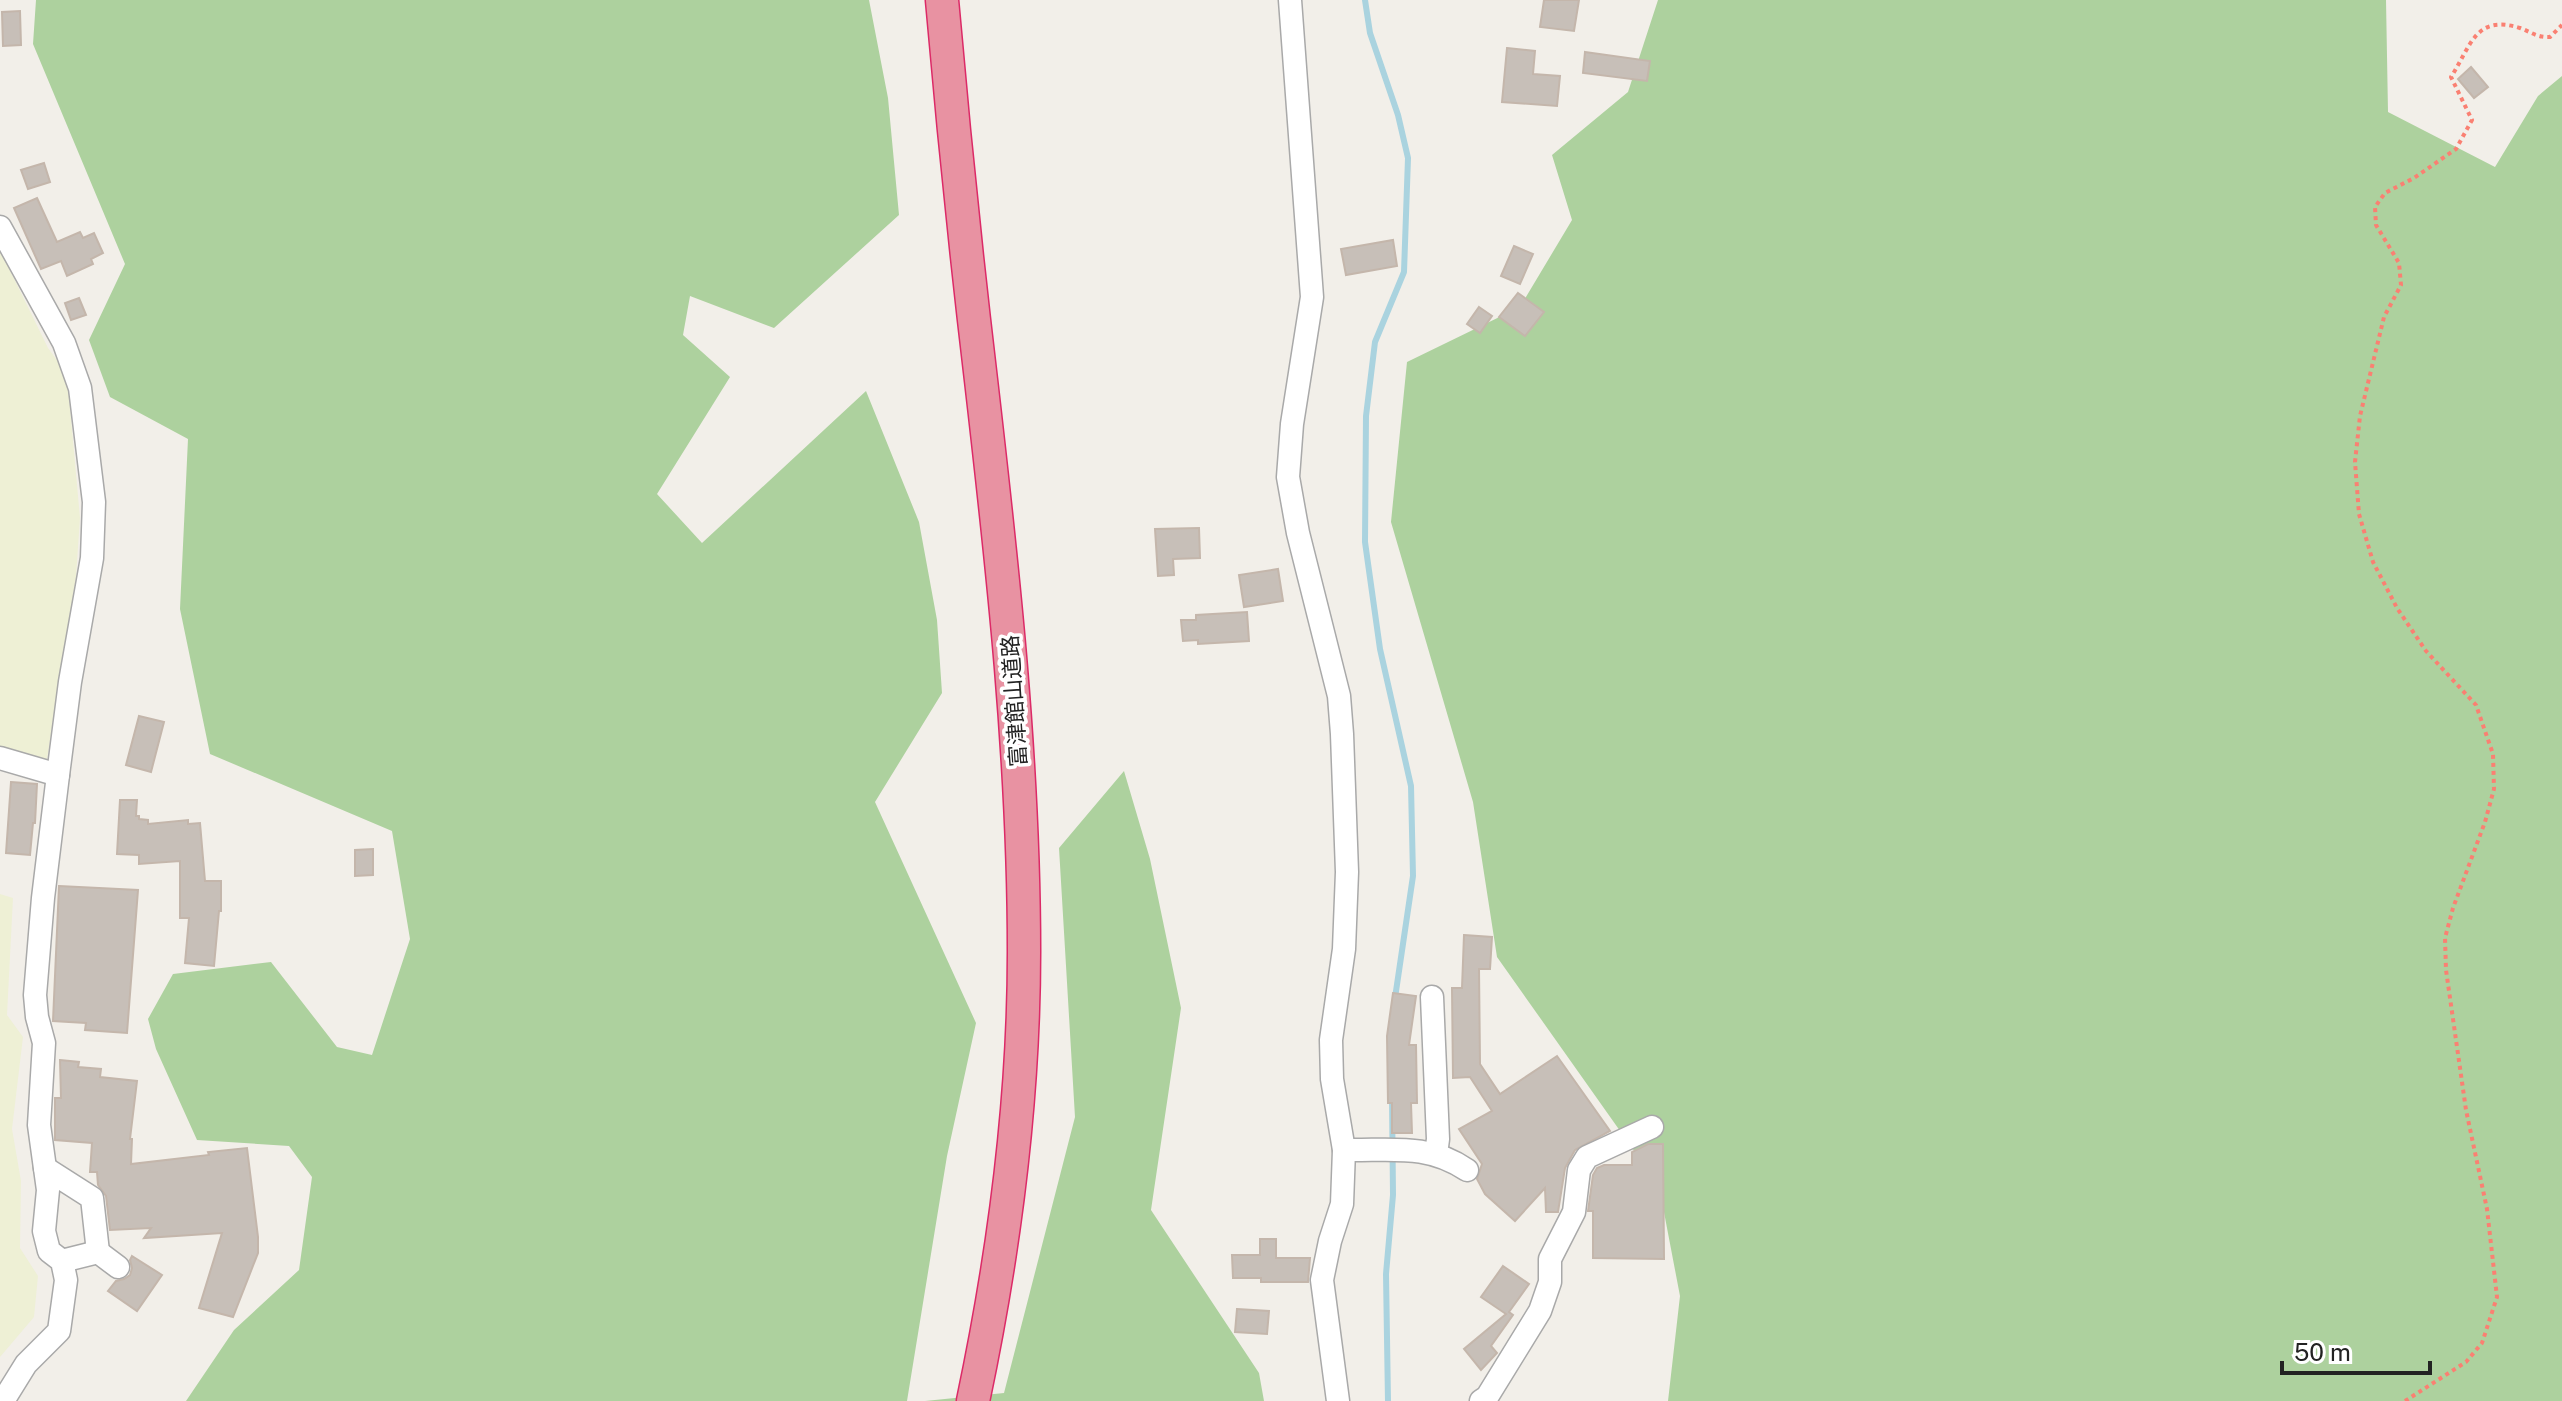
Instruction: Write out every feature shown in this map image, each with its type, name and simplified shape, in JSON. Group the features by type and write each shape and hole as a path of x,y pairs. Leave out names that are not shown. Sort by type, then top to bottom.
{"highway":[{"name":"富津館山道路","path":"942,0 960,202 1006,598 1022,812 1024,953 1015,1121 996,1277 973,1401"}],"street":[{"path":"1290,0 1312,297 1292,424 1288,477 1298,533 1339,696 1347,872 1344,949 1331,1040 1332,1079 1344,1150 1342,1204 1322,1280 1338,1401"},
{"path":"0,227 64,343 80,388 94,502 92,558 70,682 43,898 35,995 44,1043 39,1125 48,1190 44,1231 49,1251 62,1261 66,1280 59,1331 26,1364 3,1401"},
{"path":"0,758 58,775"},
{"path":"1432,997 1436,1154"},
{"path":"1481,1401 1487,1397 1540,1311 1550,1282 1550,1259 1574,1212 1579,1170 1587,1157 1652,1127"},
{"path":"1344,1150 1428,1151 1451,1159 1467,1170"},
{"path":"45,1168 92,1198 98,1252 118,1267"},
{"path":"62,1261 98,1252"}],"path":[{"path":"2405,1401 2466,1362 2482,1343 2497,1297 2487,1209 2466,1110 2446,970 2445,938 2494,789 2493,754 2476,705 2426,651 2397,608 2373,562 2359,514 2355,462 2360,416 2384,317 2401,285 2399,263 2376,225 2375,207 2385,193 2414,178 2456,149 2472,120 2451,77 2475,33 2486,26 2507,25 2540,38 2550,37 2562,25"}],"green space":[{"path":"36,0 869,0 888,98 899,215 774,328 690,296 683,335 730,377 657,494 702,543 866,391 919,522 937,620 942,693 875,802 976,1023 947,1156 907,1401 186,1401 234,1330 299,1270 312,1177 289,1146 197,1140 156,1049 148,1019 173,974 271,962 337,1047 372,1055 410,939 392,831 210,754 180,609 188,439 110,397 89,340 125,264 33,44"},
{"path":"1658,0 2386,0 2388,112 2495,167 2538,96 2562,76 2562,1401 1668,1401 1680,1296 1659,1186 1497,957 1473,802 1391,522 1407,362 1520,307 1572,220 1552,155 1628,92"},
{"path":"0,250 48,348 67,374 80,518 76,577 47,759 0,747"},
{"path":"1124,771 1150,859 1181,1008 1151,1210 1259,1373 1264,1401 925,1401 1004,1393 1075,1117 1059,848"},
{"path":"0,894 13,898 7,1015 23,1037 12,1129 21,1181 20,1248 38,1276 34,1317 0,1357"}],"building":[{"path":"1544,0 1579,0 1574,31 1540,27"},
{"path":"20,11 21,45 3,46 2,12"},
{"path":"1507,48 1535,51 1533,74 1560,76 1557,106 1502,102"},
{"path":"1585,52 1650,61 1647,81 1583,73"},
{"path":"2471,67 2488,87 2474,98 2458,79"},
{"path":"44,163 50,182 28,189 21,170"},
{"path":"37,198 57,242 80,232 83,238 94,233 103,253 91,259 93,264 67,276 61,261 41,269 14,208"},
{"path":"1393,240 1397,266 1346,275 1341,249"},
{"path":"1514,246 1533,254 1520,284 1501,276"},
{"path":"1518,293 1544,312 1525,336 1499,317"},
{"path":"79,298 86,315 71,320 65,303"},
{"path":"1479,307 1492,316 1480,333 1467,324"},
{"path":"1199,528 1200,558 1173,559 1174,575 1158,576 1155,529"},
{"path":"1278,569 1283,601 1244,607 1239,575"},
{"path":"1247,612 1249,641 1198,644 1198,640 1183,641 1181,620 1196,620 1196,615"},
{"path":"139,716 164,722 151,772 126,765"},
{"path":"11,782 37,784 30,855 6,853"},
{"path":"120,800 137,800 136,816 148,820 148,824 188,820 188,824 200,823 205,881 221,881 221,911 214,966 185,963 189,918 180,918 180,861 139,864 139,855 117,854"},
{"path":"373,849 373,875 355,876 355,850"},
{"path":"59,886 138,890 127,1033 85,1030 86,1023 53,1021"},
{"path":"1464,935 1492,937 1490,969 1479,969 1480,1064 1500,1094 1557,1056 1610,1131 1575,1150 1565,1168 1558,1212 1546,1212 1545,1188 1515,1221 1485,1194 1477,1179 1482,1164 1459,1129 1492,1111 1470,1077 1453,1078 1452,988 1462,988"},
{"path":"1393,993 1416,996 1409,1045 1416,1045 1417,1103 1411,1103 1412,1133 1392,1133 1392,1103 1388,1103 1387,1036"},
{"path":"60,1060 79,1062 78,1067 101,1069 100,1077 137,1081 130,1139 131,1164 247,1148 258,1253 233,1317 199,1308 222,1233 144,1238 151,1228 110,1230 106,1196 98,1185 97,1172 90,1172 92,1143 55,1140 55,1098 61,1098"},
{"path":"1648,1144 1663,1144 1664,1259 1593,1258 1593,1211 1588,1211 1593,1175 1597,1168 1604,1165 1632,1165 1632,1152"},
{"path":"1260,1239 1276,1239 1276,1258 1310,1258 1308,1282 1261,1282 1261,1278 1233,1278 1232,1255 1260,1255"},
{"path":"132,1256 162,1275 137,1311 108,1291 116,1281 130,1275"},
{"path":"1503,1266 1529,1284 1509,1312 1513,1315 1491,1346 1497,1353 1481,1370 1464,1349 1506,1314 1481,1297"},
{"path":"1237,1309 1269,1311 1267,1334 1235,1332"}],"waterway":[{"path":"1365,0 1370,33 1398,115 1408,158 1404,272 1375,342 1366,416 1365,542 1380,649 1411,786 1413,876 1395,998"},
{"path":"1388,1401 1386,1274 1393,1195 1392,1097"}]}
